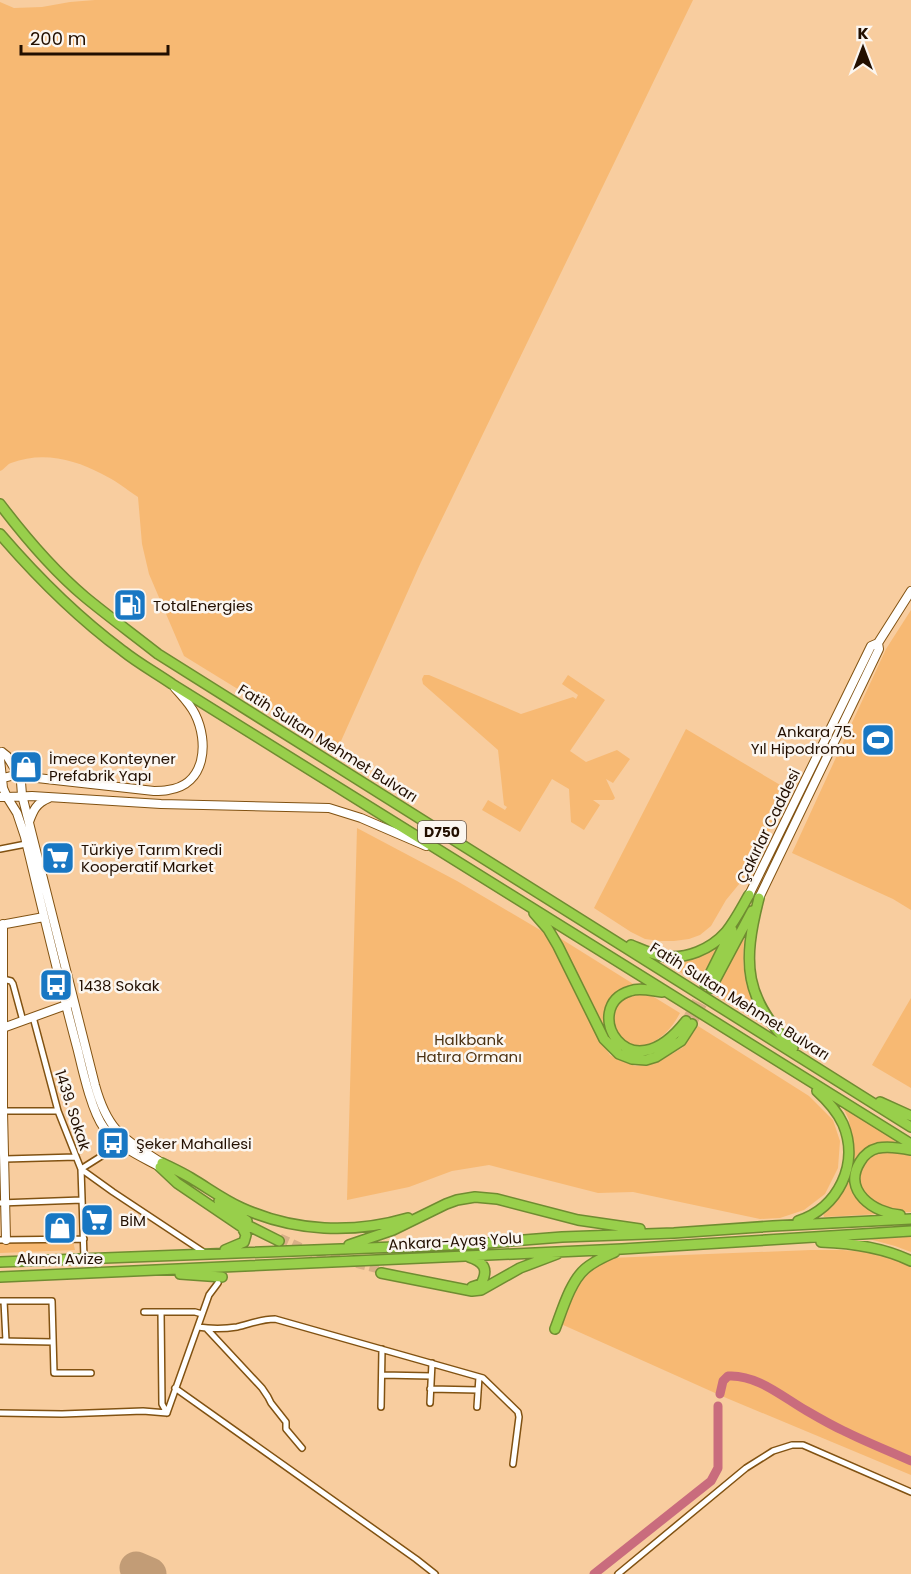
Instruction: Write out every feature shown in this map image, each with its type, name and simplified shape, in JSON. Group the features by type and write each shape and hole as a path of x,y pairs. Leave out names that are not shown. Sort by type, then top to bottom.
{"highway":[{"name":"Fatih Sultan Mehmet Bulvarı","path":"0,504 49,562 84,596 158,654 911,1127"},
{"name":"Fatih Sultan Mehmet Bulvarı","path":"0,534 47,585 123,652 911,1144"},
{"path":"609,937 653,954 688,955 710,946 727,931 754,897"},
{"path":"708,986 754,897"},
{"path":"754,897 749,945 754,994 771,1023 806,1061"},
{"path":"528,906 548,929 558,946 604,1039 620,1054 632,1059 646,1060 657,1057 681,1041 689,1022 655,1048 636,1052 618,1043 609,1024 609,1013 614,1004 628,991 637,989 668,993"},
{"path":"773,1226 799,1221 821,1211 838,1191 848,1166 844,1125 826,1100 802,1077"},
{"path":"851,1089 911,1116"},
{"path":"911,1150 891,1147 874,1149 861,1159 855,1179 858,1193 876,1209 911,1217"},
{"path":"161,1165 241,1208 293,1224 316,1228 359,1228 428,1212"},
{"path":"161,1165 246,1220 280,1239"},
{"path":"161,1165 177,1183 234,1221 245,1232 246,1238 242,1244 216,1253"},
{"path":"332,1249 378,1236 457,1200 475,1197 596,1223 674,1233"},
{"name":"Ankara-Ayaş Yolu","path":"0,1262 475,1244 911,1217"},
{"name":"Ankara-Ayaş Yolu","path":"0,1278 622,1249 911,1231"},
{"path":"759,1241 858,1245 896,1254 911,1261"},
{"path":"555,1329 563,1306 578,1276 598,1260 622,1249"},
{"path":"467,1256 479,1261 484,1267 484,1278 478,1286 467,1287 382,1272 472,1291 485,1288 520,1268 565,1251"},
{"path":"133,1271 220,1280 232,1267"}],"main road":[{"name":"Çakırlar Caddesi","path":"754,897 769,855 871,646 878,643 911,591"},
{"name":"Çakırlar Caddesi","path":"754,897 778,858 879,649 878,643"},
{"path":"1,779 19,776 154,791 180,787 195,774 201,764 203,752 201,729 195,715 172,684"},
{"path":"161,1165 119,1145 97,1115 69,1004 21,795 19,776 7,756 1,753 4,797 17,813 69,1004 105,1114 113,1127 125,1139 161,1165"},
{"path":"28,824 38,804 54,796"},
{"path":"4,797 54,796 161,804 329,808 361,818 444,854"},
{"path":"769,855 778,858"},
{"path":"3,1240 1,924 44,918"},
{"path":"2,1028 69,1004"}],"street":[{"path":"0,849 26,844"},
{"path":"3,979 13,984 23,1021"},
{"name":"1439. Sokak","path":"33,1017 58,1111 81,1168 205,1253"},
{"path":"1,1111 58,1111"},
{"path":"84,1258 81,1168 119,1145"},
{"path":"3,1155 76,1157"},
{"path":"3,1203 82,1200"},
{"path":"3,1240 84,1239"},
{"path":"167,1413 209,1295 220,1280"},
{"path":"53,1342 3,1341 2,1301 52,1301 54,1373 91,1373"},
{"path":"144,1312 202,1314"},
{"path":"161,1312 162,1404 167,1413"},
{"path":"198,1327 212,1329 236,1327 264,1319 275,1319 483,1378 518,1412 513,1464"},
{"path":"206,1328 262,1388 286,1422 286,1429 302,1448"},
{"path":"381,1407 382,1349"},
{"path":"430,1403 432,1363"},
{"path":"382,1374 431,1376"},
{"path":"477,1407 480,1377"},
{"path":"176,1388 435,1574"},
{"path":"430,1389 478,1390"},
{"path":"0,1413 72,1414 143,1411 167,1413"},
{"path":"618,1574 746,1468 773,1451 792,1445 803,1445 911,1492"}],"green space":[{"path":"95,0 693,0 421,562 337,750 184,656 149,574 142,544 138,497 91,469 58,458 23,459 9,464 0,471 0,2 14,8"},
{"name":"Ankara 75. Yıl Hipodromu","path":"911,610 911,910 893,899 792,853 886,649"},
{"path":"424,675 429,675 521,714 573,697 576,699 578,695 562,684 568,675 605,700 570,751 586,762 617,750 630,759 613,783 606,779 615,798 613,800 593,800 600,805 584,830 571,822 569,789 552,779 520,832 482,810 488,800 505,810 507,807 504,805 498,750 423,684"},
{"path":"686,729 782,786 785,790 785,799 749,872 726,900 711,926 700,935 689,939 660,941 645,939 594,908"},
{"name":"Halkbank Hatıra Ormanı","path":"357,828 457,881 547,934 596,1034 610,1055 635,1066 656,1063 682,1048 698,1026 809,1096 833,1120 840,1141 838,1168 825,1194 804,1210 780,1218 760,1219 633,1192 598,1193 489,1165 452,1171 409,1187 347,1200"},
{"path":"745,933 743,960 746,983 754,1004 767,1027 713,994"},
{"path":"555,935 635,985 619,991 610,1000 605,1013 604,1030"},
{"path":"722,938 698,984 660,958 676,958"},
{"path":"634,993 649,994 680,1013 664,1034 642,1047 625,1043 617,1035 613,1024 616,1006 620,1000"},
{"path":"911,998 911,1088 872,1065"},
{"path":"842,1105 894,1137 895,1143 875,1146 863,1151 855,1162 853,1171 852,1182 879,1214 824,1217 823,1213 836,1201 844,1187 851,1145 849,1120"},
{"path":"894,1151 911,1156 911,1212 893,1212 883,1209 866,1196 861,1184 860,1177 865,1163 875,1153"},
{"path":"911,1236 911,1252 869,1239"},
{"path":"73,1241 75,1250 0,1253 0,1243"},
{"path":"811,1250 878,1253 911,1265 911,1475 724,1397 561,1324 576,1287 593,1267 610,1258"}],"waterway":[{"path":"720,1394 723,1381 728,1376 749,1379 770,1388 834,1426 911,1461"},
{"path":"594,1574 711,1481 718,1468 718,1406"}],"runway":[{"path":"136,1568 150,1574"}],"tunnel":[{"path":"686,1021 705,984"},
{"path":"692,1024 711,988"},
{"path":"280,1238 311,1252 383,1270"}],"place":[{"name":"TotalEnergies","path":"130,605"},
{"name":"Ankara 75. Yıl Hipodromu","path":"878,740"},
{"name":"İmece Konteyner Prefabrik Yapı","path":"26,767"},
{"name":"Türkiye Tarım Kredi Kooperatif Market","path":"58,858"},
{"name":"1438 Sokak","path":"56,985"},
{"name":"Şeker Mahallesi","path":"113,1143"},
{"name":"BİM","path":"97,1220"},
{"name":"Akıncı Avize","path":"60,1228"}]}
